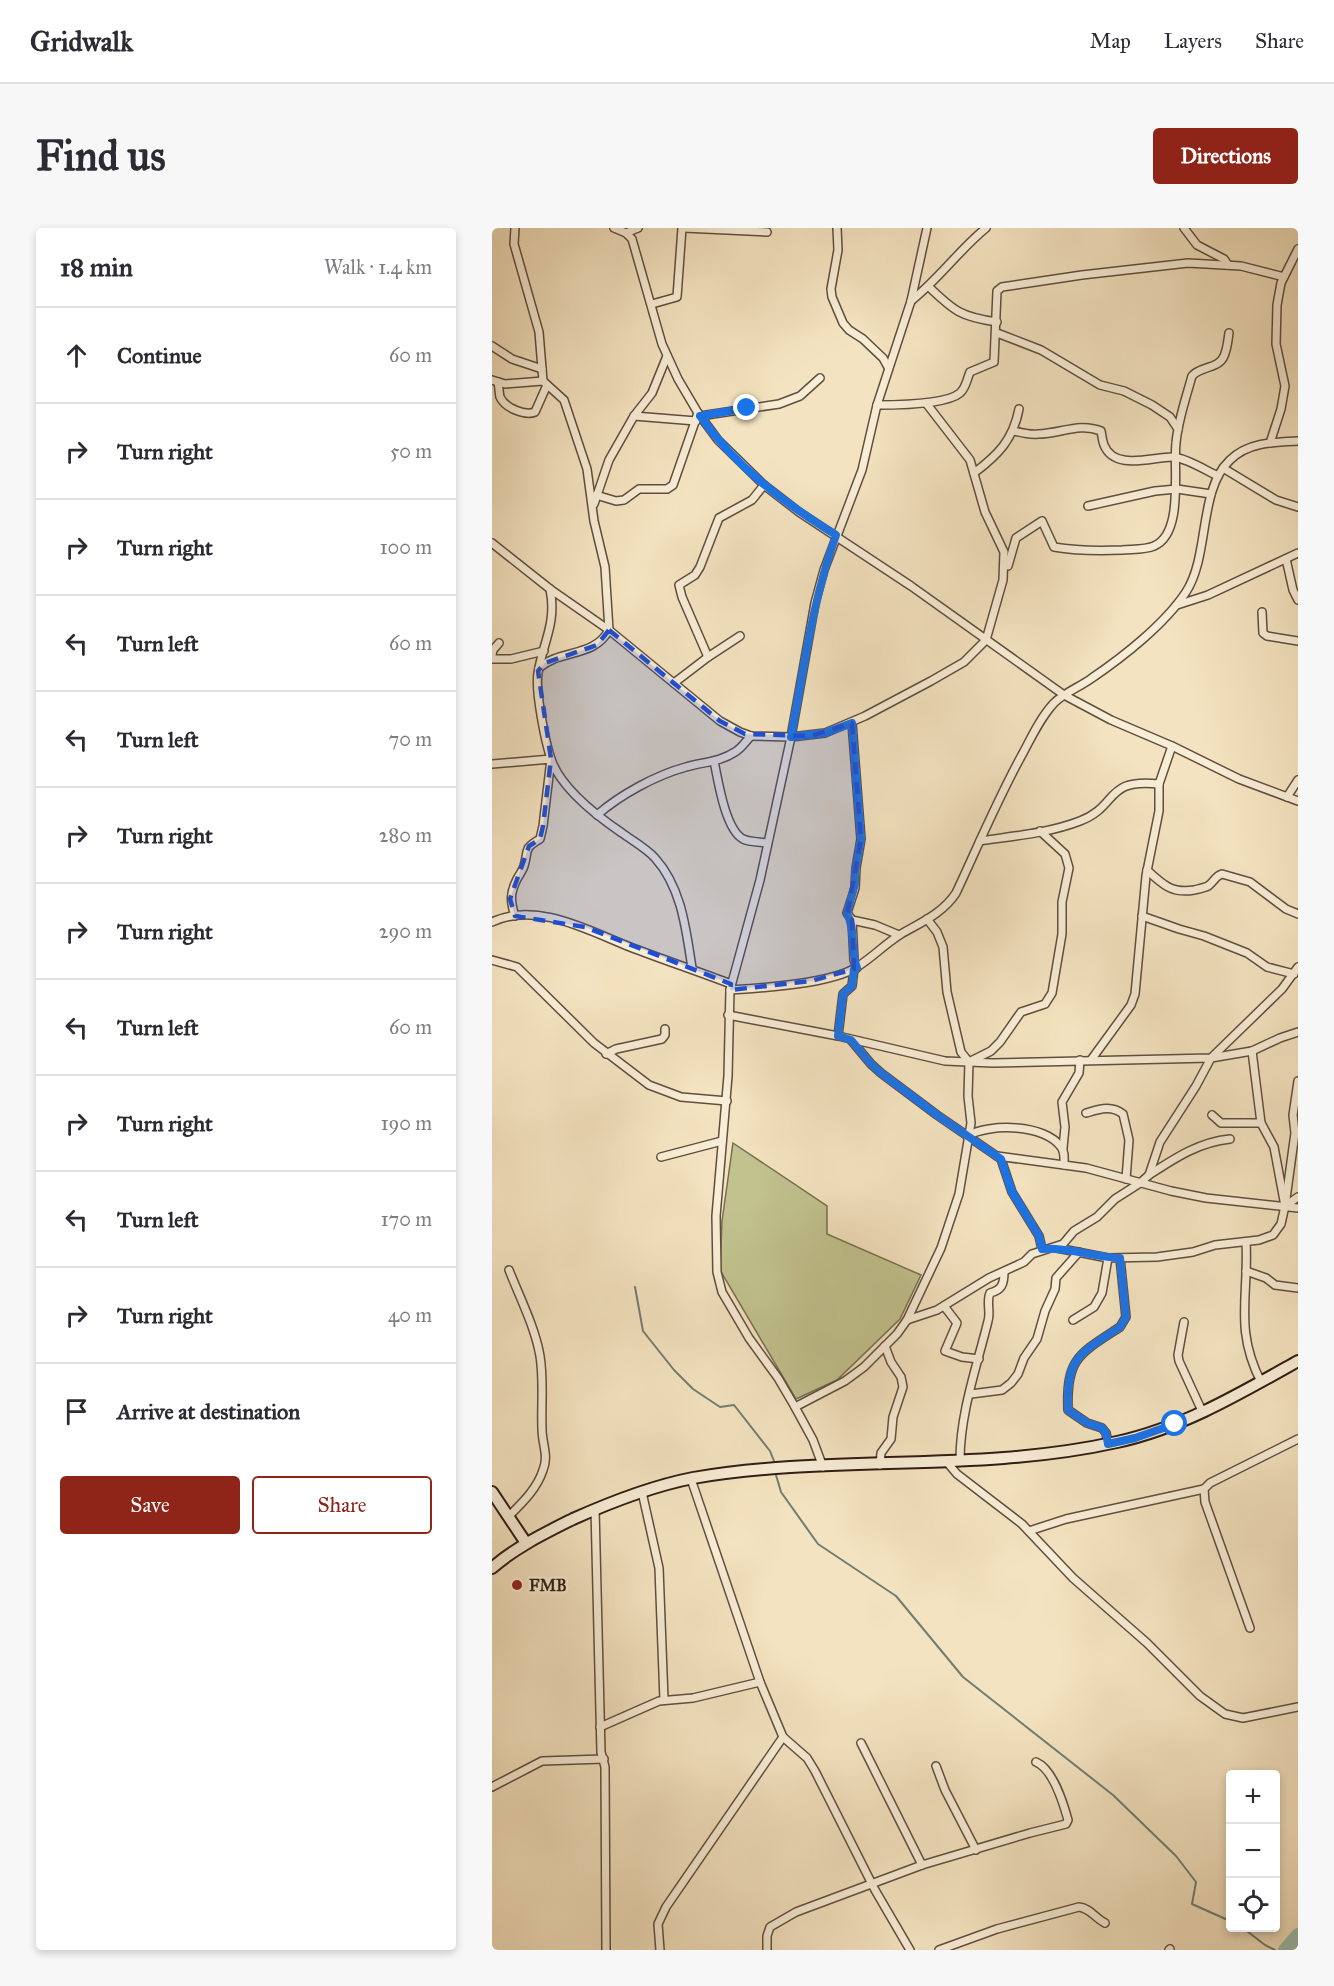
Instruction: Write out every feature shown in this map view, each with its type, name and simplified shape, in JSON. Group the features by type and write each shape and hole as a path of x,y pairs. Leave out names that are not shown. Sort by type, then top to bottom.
{"main road":[{"path":"492,1568 526,1543 595,1509 642,1492 691,1479 774,1469 1027,1457 1108,1444 1154,1432 1202,1412 1298,1361"},
{"path":"492,1492 526,1543"}],"street":[{"path":"495,381 504,404 524,414 535,412 545,383 539,333 514,244 515,228"},
{"path":"614,228 627,233 632,239 667,356 698,417 729,452 764,485 799,512 836,535 1064,695 1111,720 1172,746 1239,779 1298,801"},
{"path":"627,233 638,228"},
{"path":"652,304 677,297 683,228 767,232"},
{"path":"837,228 838,250 831,289 832,297 843,323 883,358 888,367"},
{"path":"823,1467 813,1440 795,1407 749,1338 722,1292 717,1272 716,1216 727,1101 730,987 755,900 791,737 813,611 836,535 862,470 888,367 911,301 927,228"},
{"path":"911,301 929,286 986,228"},
{"path":"1184,228 1197,245 1224,259 1228,265"},
{"path":"1269,443 1284,394 1284,378 1277,354 1275,324 1279,293 1298,249"},
{"path":"877,405 926,403 961,393 970,372 994,362 997,291 1002,287 1188,263 1241,266 1284,277"},
{"path":"929,286 953,309 982,320 997,322"},
{"path":"997,333 1041,350 1100,385 1124,391 1152,405 1170,417 1178,429"},
{"path":"492,543 550,589 609,630 720,721 752,736 791,737 825,733 852,723 964,662 986,640 1016,538 1042,521 1054,547 1078,552 1155,546 1162,541 1169,531 1177,489 1175,457 1178,429 1192,376 1199,369 1222,360 1229,333"},
{"path":"492,346 512,359 542,369"},
{"path":"593,510 609,460 634,416 655,388 667,356"},
{"path":"634,416 698,417 779,404 800,396 820,378"},
{"path":"495,381 505,384 545,383 564,400 587,469 605,567 609,630 604,638 597,645 545,663 539,668"},
{"path":"926,403 970,460 985,512 1004,552 1004,580"},
{"path":"974,472 996,455 1014,431 1019,409"},
{"path":"596,495 616,501 624,500 639,489 666,489 673,485 698,417"},
{"path":"1014,431 1036,435 1073,428 1096,429 1101,431 1108,451 1117,457 1132,462 1175,457 1218,476"},
{"path":"492,922 515,916 561,920 692,968 730,987 767,988 811,981 855,968 899,935 946,907 952,900 1001,793 1049,709 1064,695 1122,657 1177,605 1187,590 1196,569 1211,495 1223,468 1243,450 1269,443 1298,441"},
{"path":"1223,468 1276,500 1298,507"},
{"path":"708,657 679,585 694,575 700,567 719,518 752,500 764,485"},
{"path":"1088,506 1155,491 1177,489 1211,495"},
{"path":"1177,605 1208,595 1298,554"},
{"path":"1286,559 1293,590 1298,600"},
{"path":"550,589 554,606 539,668 538,689 551,759 567,786 597,815 649,851 666,873 685,919 692,968"},
{"path":"1262,612 1263,633 1268,636 1298,640"},
{"path":"675,683 740,636"},
{"path":"499,643 493,650 492,657 511,659 544,651"},
{"path":"838,1036 843,994 852,986 855,968 852,920 847,913 855,884 861,839 852,723"},
{"path":"597,815 615,800 669,773 714,761 736,752 752,736"},
{"path":"1091,1060 1131,1005 1136,987 1147,870 1159,811 1159,784 1172,746"},
{"path":"492,764 551,759"},
{"path":"515,916 510,899 525,865 525,854 529,846 540,839 551,759"},
{"path":"714,761 722,798 732,827 743,839 766,843"},
{"path":"1287,797 1298,780"},
{"path":"980,841 1062,827 1084,819 1101,808 1117,790 1127,784 1142,782 1159,784"},
{"path":"969,1062 991,1051 1021,1012 1045,1004 1052,993 1062,934 1062,902 1069,868 1065,854 1041,831"},
{"path":"1147,870 1164,886 1177,892 1205,887 1211,884 1219,874 1241,879 1250,882 1286,909 1298,914"},
{"path":"1142,916 1247,953 1267,967 1296,970"},
{"path":"852,920 875,925 899,935"},
{"path":"795,1407 845,1381 864,1367 907,1320 941,1248 959,1194 971,1123 968,1096 969,1062 961,1052 946,992 943,947 937,932 927,920"},
{"path":"492,960 517,967 561,1013 606,1054 650,1085 666,1093 695,1099 727,1101"},
{"path":"1149,1175 1160,1142 1211,1058 1282,989 1296,970"},
{"path":"728,1015 838,1036 945,1061 993,1063 1211,1058 1251,1051 1298,1032"},
{"path":"606,1054 616,1048 662,1039 665,1029"},
{"path":"851,1040 881,1073 997,1156 1004,1164 1012,1192 1039,1236 1042,1249"},
{"path":"1251,1051 1261,1123 1274,1147 1286,1206"},
{"path":"1062,1148 1065,1127 1062,1102 1079,1073 1080,1060"},
{"path":"907,1320 937,1310 989,1278 1024,1262 1032,1254 1042,1249 1066,1248 1108,1258 1166,1257 1200,1251 1215,1245 1268,1238 1273,1235 1281,1224 1286,1206 1295,1133 1293,1115 1298,1081"},
{"path":"1086,1113 1104,1108 1116,1108 1123,1114 1130,1140 1125,1179"},
{"path":"1212,1115 1221,1123 1261,1123"},
{"path":"967,1136 975,1131 988,1129 1016,1128 1042,1133 1053,1138 1062,1148 1065,1155 1064,1165"},
{"path":"1055,1248 1063,1244 1081,1226 1097,1217 1115,1199 1140,1184 1149,1175 1191,1150 1208,1143 1230,1139"},
{"path":"661,1157 722,1141"},
{"path":"997,1156 1086,1168 1140,1184 1206,1198 1298,1208"},
{"path":"1286,1206 1298,1197"},
{"path":"1246,1242 1245,1337 1249,1355 1261,1382"},
{"path":"970,1394 1002,1390 1018,1374 1024,1359 1037,1339 1045,1311 1055,1289 1056,1278 1077,1257 1079,1252"},
{"path":"1073,1320 1094,1307 1102,1293 1108,1258"},
{"path":"1108,1444 1106,1433 1102,1428 1087,1423 1068,1410 1067,1391 1072,1367 1078,1358 1124,1323 1126,1317 1120,1258"},
{"path":"508,1517 531,1492 546,1463 542,1432 543,1392 537,1341 509,1270"},
{"path":"1246,1271 1266,1278 1275,1285 1298,1288"},
{"path":"960,1460 961,1432 989,1318 988,1297 990,1293 1003,1286 1004,1272"},
{"path":"944,1306 957,1323 945,1351 962,1357 979,1359"},
{"path":"1184,1322 1179,1361 1202,1412"},
{"path":"880,1465 881,1453 891,1439 893,1417 903,1387 901,1377 891,1362 885,1346"},
{"path":"1029,1531 1066,1519 1204,1489 1210,1483 1298,1439"},
{"path":"946,1461 957,1474 1029,1531 1073,1578 1147,1643 1200,1696 1225,1714 1243,1718 1298,1707"},
{"path":"691,1479 760,1682 783,1737 807,1758 815,1771 872,1883 910,1950"},
{"path":"1204,1489 1205,1502 1250,1628"},
{"path":"642,1492 659,1568 664,1700"},
{"path":"595,1509 600,1727 601,1752 604,1759 606,1950"},
{"path":"600,1727 664,1700 693,1698 760,1682"},
{"path":"660,1950 658,1924 666,1907 783,1737"},
{"path":"861,1743 922,1865"},
{"path":"492,1787 542,1761 604,1759"},
{"path":"767,1950 768,1932 774,1924 796,1912 922,1865 1068,1823 1049,1772 1036,1762"},
{"path":"936,1766 945,1790 976,1850"},
{"path":"939,1950 998,1929 1079,1907 1089,1910 1105,1923"}],"highlighted area":[{"path":"609,630 720,721 745,734 811,736 852,723 861,839 847,916 852,920 854,969 811,981 730,990 731,984 585,927 515,916 510,899 529,846 540,839 551,759 538,671 545,663 597,645"}],"green space":[{"path":"733,1143 827,1206 827,1234 921,1275 900,1319 837,1380 796,1399 720,1270 722,1221"}],"waterway":[{"path":"635,1287 643,1331 674,1370 693,1389 720,1407 734,1405 770,1451 774,1461"},
{"path":"776,1475 781,1492 818,1544 896,1596 963,1677 1113,1795 1176,1856 1196,1882 1192,1904 1226,1919"},
{"path":"1248,1932 1275,1950"},
{"path":"1285,1950 1298,1935"}],"place":[{"name":"FMB","path":"517,1585"}],"route":[{"path":"747,408 700,416 729,452 764,485 799,512 836,535 811,619 791,737 825,733 852,723 861,839 855,872 855,888 847,913 852,920 854,960 857,968 854,969 852,986 843,994 838,1036 851,1040 881,1073 1001,1159 1012,1192 1039,1236 1042,1249 1066,1248 1086,1254 1120,1258 1126,1317 1124,1323 1088,1349 1072,1367 1067,1391 1068,1410 1087,1423 1102,1428 1106,1433 1108,1444 1135,1438 1175,1424"}]}
